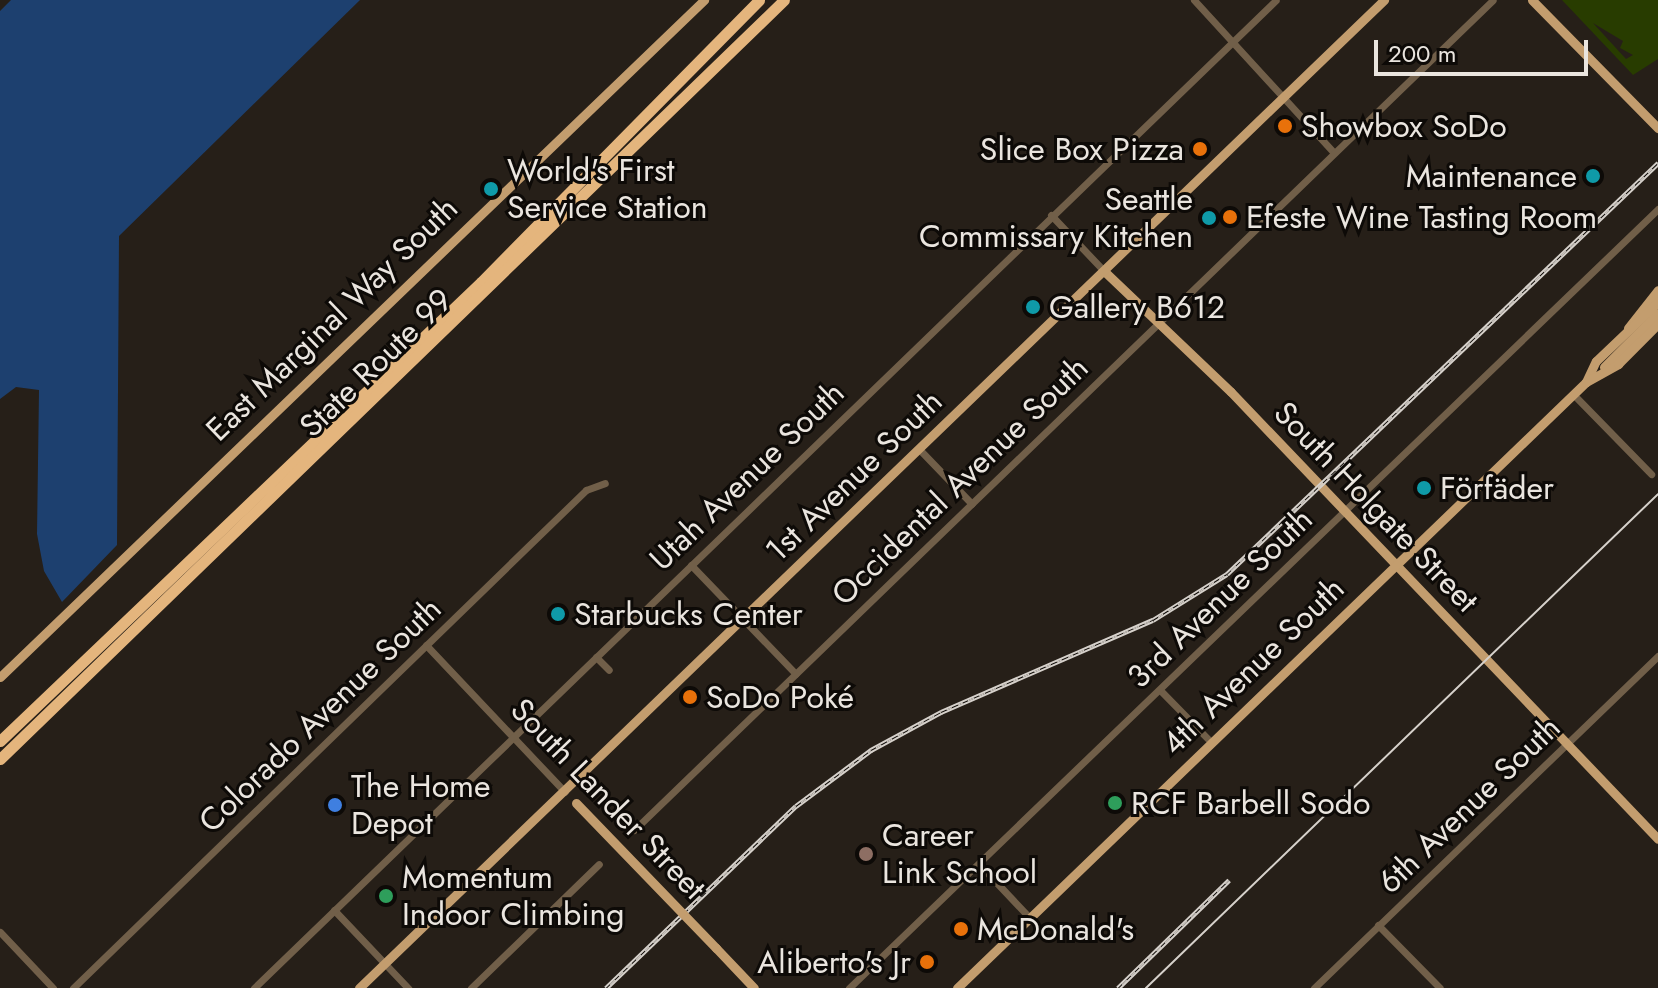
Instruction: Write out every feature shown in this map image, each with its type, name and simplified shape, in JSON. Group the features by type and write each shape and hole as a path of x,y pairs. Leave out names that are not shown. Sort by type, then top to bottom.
{"highway":[{"name":"State Route 99","path":"0,759 149,606 593,173 759,0"},
{"name":"State Route 99","path":"0,741 149,606 784,0"}],"main road":[{"name":"East Marginal Way South","path":"0,677 704,0"},
{"name":"1st Avenue South","path":"359,988 1384,0"},
{"path":"1532,0 1658,128"},
{"name":"South Holgate Street","path":"1104,271 1231,392 1658,839"},
{"path":"1625,335 1635,315 1658,290"},
{"name":"4th Avenue South","path":"1586,382 1596,361 1658,302"},
{"path":"1586,382 1658,313"},
{"name":"4th Avenue South","path":"957,988 1573,394 1586,382 1618,364 1658,324"},
{"name":"South Lander Street","path":"565,792 754,988"}],"street":[{"path":"1194,0 1334,153"},
{"name":"Utah Avenue South","path":"254,988 1276,0"},
{"name":"Occidental Avenue South","path":"634,830 1493,0"},
{"name":"3rd Avenue South","path":"849,988 1658,209"},
{"name":"South Holgate Street","path":"1051,215 1104,271"},
{"path":"1573,394 1651,474"},
{"path":"919,449 972,504"},
{"name":"Colorado Avenue South","path":"73,988 586,490 605,483"},
{"path":"691,565 796,674"},
{"name":"South Lander Street","path":"426,645 565,792"},
{"name":"6th Avenue South","path":"1314,988 1658,656"},
{"path":"596,657 609,670"},
{"path":"1160,690 1211,742"},
{"path":"471,988 599,864"},
{"path":"979,864 1029,917"},
{"path":"334,910 408,988"},
{"path":"1378,925 1440,988"},
{"path":"0,932 53,988"}],"green space":[{"path":"1562,0 1658,0 1658,59 1633,75","holes":["1593,23 1623,41 1620,48 1633,55 1626,59"]}],"water":[{"path":"11,0 360,0 119,236 117,545 62,602 44,571 37,534 39,390 16,387 0,399 0,11"}],"tram line":[{"path":"1146,988 1658,494"}],"railway":[{"path":"606,988 796,806 871,750 941,712 1153,620 1227,574 1658,163"},
{"path":"1118,988 1229,880"}],"place":[{"name":"Showbox SoDo","path":"1285,126"},
{"name":"Slice Box Pizza","path":"1200,149"},
{"name":"Maintenance","path":"1593,176"},
{"name":"World's First Service Station","path":"491,189"},
{"name":"Efeste Wine Tasting Room","path":"1230,217"},
{"name":"Seattle Commissary Kitchen","path":"1209,218"},
{"name":"Gallery B612","path":"1033,307"},
{"name":"Förfäder","path":"1424,488"},
{"name":"Starbucks Center","path":"558,614"},
{"name":"SoDo Poké","path":"690,697"},
{"name":"RCF Barbell Sodo","path":"1115,803"},
{"name":"The Home Depot","path":"335,805"},
{"name":"Career Link School","path":"866,854"},
{"name":"Momentum Indoor Climbing","path":"386,896"},
{"name":"McDonald's","path":"961,929"},
{"name":"Aliberto's Jr","path":"927,962"}]}
